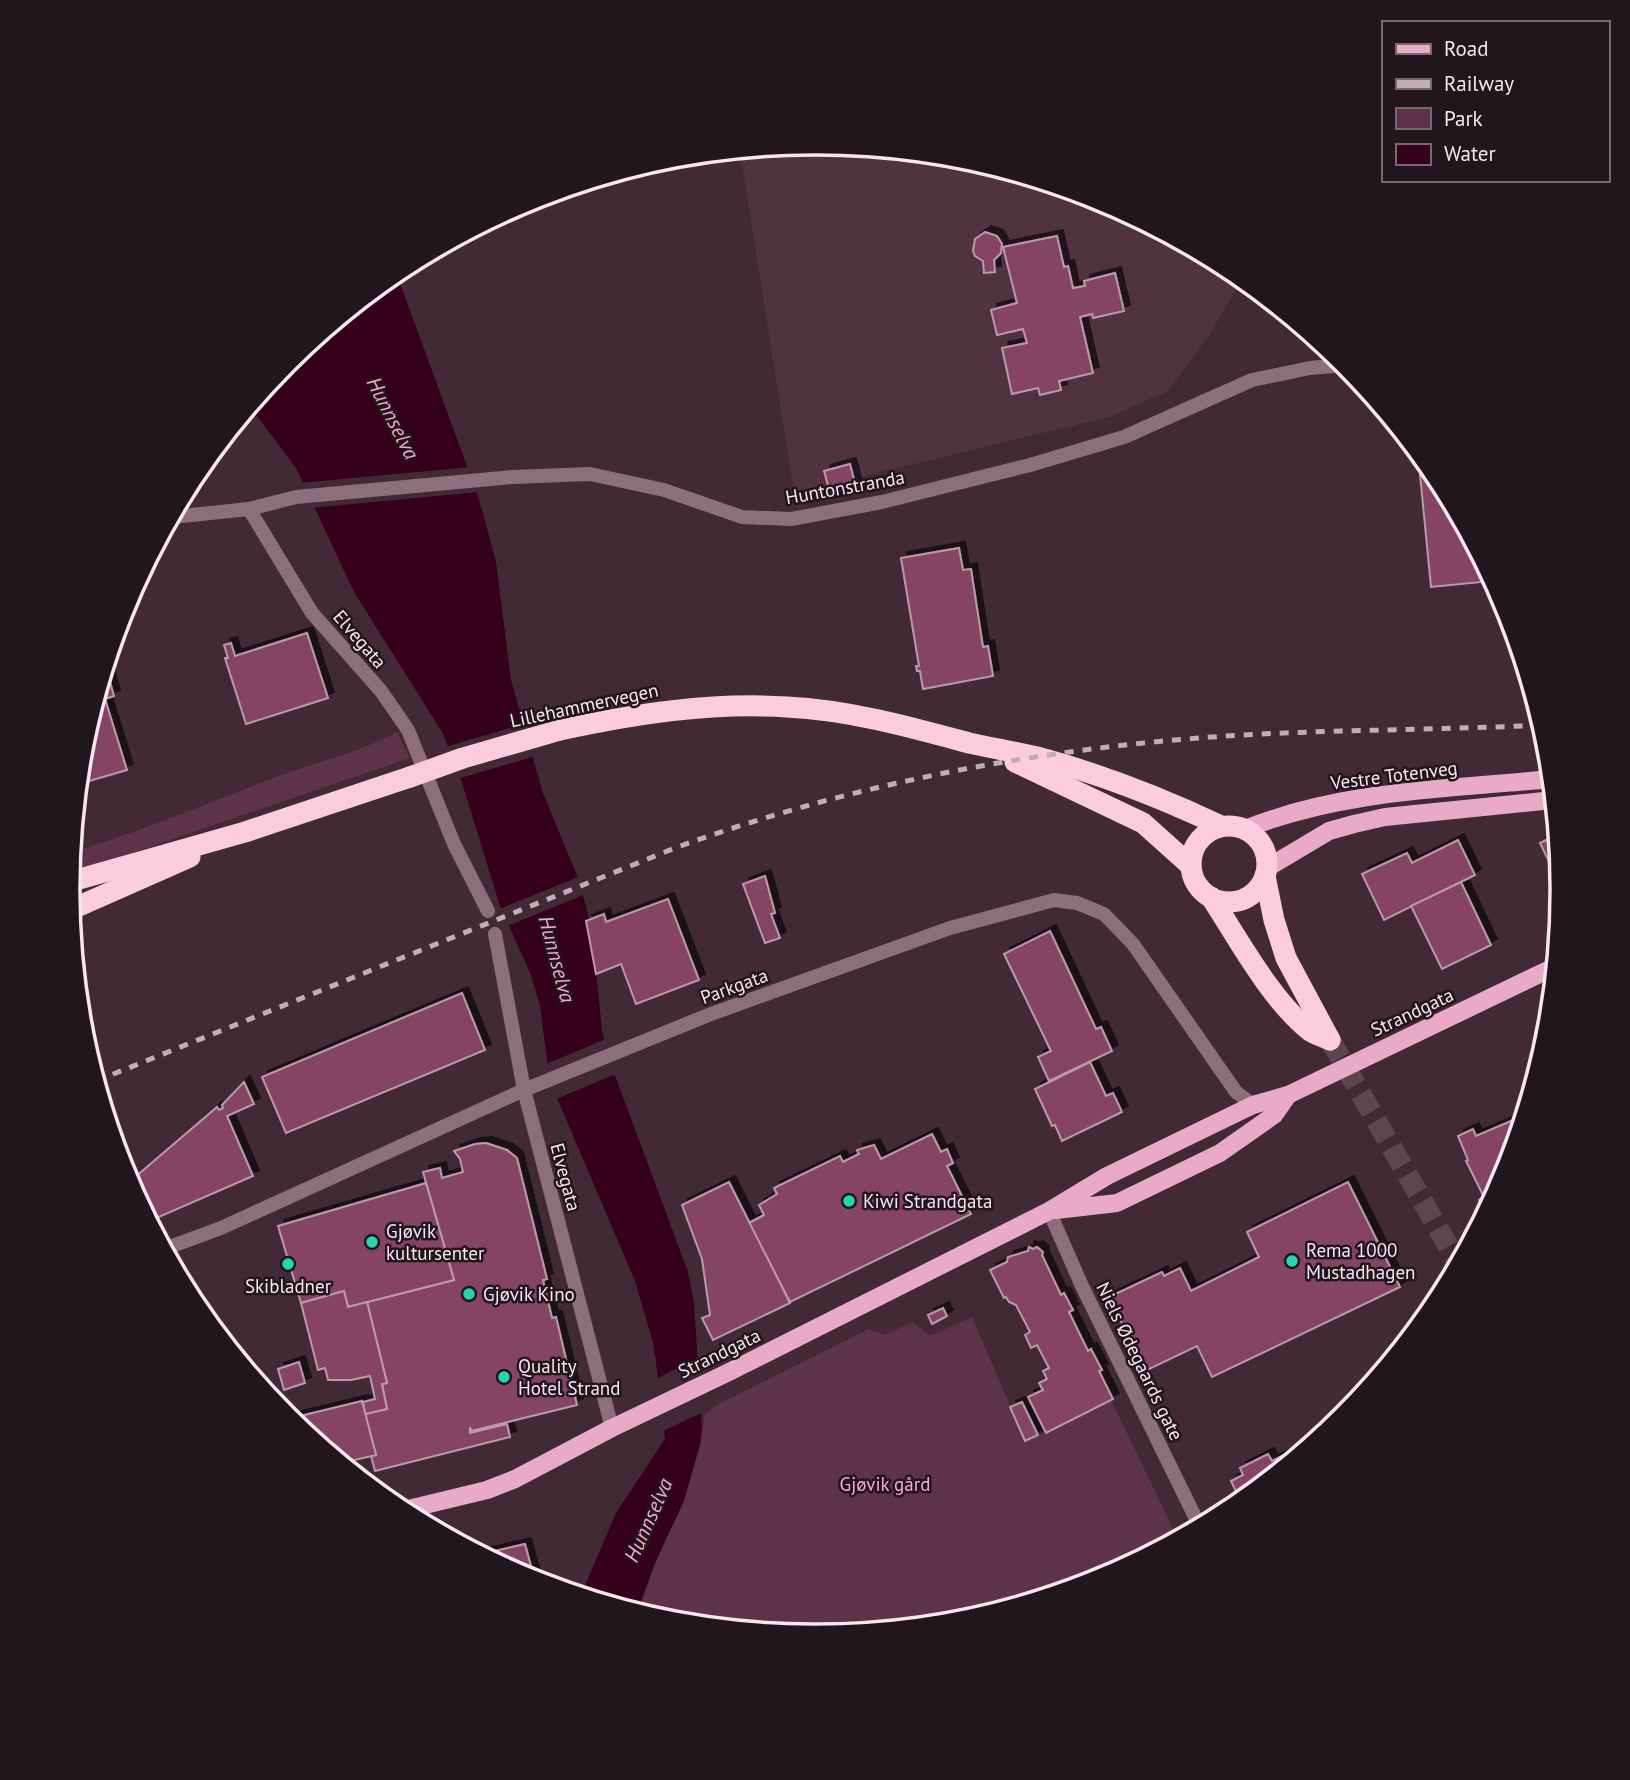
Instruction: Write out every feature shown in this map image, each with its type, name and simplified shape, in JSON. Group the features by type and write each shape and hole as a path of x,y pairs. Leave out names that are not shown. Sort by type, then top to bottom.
{"highway":[{"name":"Lillehammervegen","path":"80,879 245,832 463,758 560,730 670,710 729,706 788,707 893,723 1035,757 1089,772 1180,806 1222,826"},
{"name":"Lillehammervegen","path":"985,747 1143,823 1191,866"},
{"path":"1222,826 1245,829 1263,845 1274,920 1286,958 1330,1040 1312,1033 1265,980 1211,897 1201,889 1194,878 1191,866 1193,853 1199,841 1209,831 1222,826"},
{"name":"Lillehammervegen","path":"81,905 245,832"},
{"path":"1211,897 1223,901 1249,897 1259,888 1266,872"}],"main road":[{"name":"Vestre Totenveg","path":"1245,829 1308,808 1350,800 1394,793 1541,780"},
{"path":"1266,872 1329,831 1354,824 1424,813 1544,801"},
{"name":"Strandgata","path":"417,1507 487,1490 515,1479 637,1415 727,1373 1049,1211 1107,1176 1253,1105 1288,1095 1545,972"},
{"name":"Strandgata","path":"1049,1211 1117,1203 1220,1153 1274,1115 1288,1095"}],"street":[{"name":"Huntonstranda","path":"183,516 249,509 296,497 475,480 590,474 664,490 742,517 792,519 882,502 1030,466 1124,438 1252,380 1329,366"},
{"name":"Elvegata","path":"249,509 312,612 381,691 408,730 454,844 488,911"},
{"name":"Parkgata","path":"173,1246 221,1228 556,1076 711,1014 950,928 1019,907 1054,900 1077,902 1104,914 1133,944 1236,1092 1253,1105"},
{"name":"Elvegata","path":"495,934 524,1090 612,1428"},
{"name":"Niels Ødegaards gate","path":"1049,1211 1082,1286 1195,1518"}],"shaded area":[{"path":"815,155 863,157 911,162 1005,181 1051,194 1140,231 1236,288 1210,334 1168,391 1112,416 794,493 741,160"}],"green space":[{"path":"397,732 410,758 81,869 82,849"},
{"name":"Gjøvik gård","path":"972,1317 1025,1441 1111,1400 1174,1530 1096,1569 1051,1586 958,1610 911,1618 863,1623 767,1623 719,1618 641,1603 700,1445 705,1414 719,1404 869,1329 885,1335 912,1322 930,1336"}],"water":[{"name":"Hunnselva","path":"401,283 478,496 496,561 511,680 543,793 578,878 592,928 602,1031 616,1078 688,1272 694,1303 702,1428 700,1445 684,1501 654,1565 641,1603 584,1587 616,1513 665,1439 654,1346 635,1281 557,1098 548,1068 540,1006 531,975 500,906 459,773 442,732 354,592 296,468 256,415 331,338"}],"pier":[{"path":"472,467 478,492 311,508 299,483"},
{"path":"527,723 536,756 457,779 445,747"},
{"path":"581,876 586,894 505,927 497,910"},
{"path":"608,1038 618,1073 554,1100 544,1065"},
{"path":"701,1356 705,1411 661,1432 654,1380"}],"building":[{"path":"985,232 997,236 1002,244 1001,253 994,260 995,272 984,273 983,261 975,256 973,251 975,239"},
{"path":"1057,236 1064,267 1068,266 1073,288 1085,286 1084,281 1115,273 1124,311 1093,318 1092,314 1080,317 1093,373 1059,381 1061,390 1040,395 1038,388 1012,394 1002,348 1027,343 1023,329 997,335 991,310 1017,303 1003,247"},
{"path":"850,464 856,487 830,493 824,471"},
{"path":"1420,474 1451,523 1482,582 1431,587"},
{"path":"959,548 963,570 971,569 983,647 988,646 993,676 923,689 920,671 917,671 916,666 919,666 901,558"},
{"path":"307,633 328,698 246,724 225,658 228,658 224,645 231,643 235,656"},
{"path":"111,684 114,696 106,698"},
{"path":"106,701 127,770 89,781"},
{"path":"1548,839 1549,861 1540,843"},
{"path":"1458,840 1475,875 1384,920 1362,874 1407,853 1412,863"},
{"path":"765,876 775,913 771,914 780,938 765,943 743,884"},
{"path":"1461,882 1491,945 1442,969 1411,906"},
{"path":"668,899 699,980 636,1004 621,964 596,974 586,921 604,914 606,922"},
{"path":"1050,931 1096,1029 1101,1027 1112,1051 1049,1081 1038,1057 1051,1051 1004,954"},
{"path":"462,993 485,1050 286,1133 262,1077"},
{"path":"1090,1062 1106,1096 1113,1093 1122,1112 1062,1141 1035,1089"},
{"path":"244,1082 254,1104 227,1116 253,1176 157,1218 138,1175 217,1107 219,1110 223,1108 222,1105"},
{"path":"1513,1120 1483,1195 1466,1161 1468,1160 1458,1136 1473,1129 1476,1136"},
{"path":"932,1134 941,1152 947,1149 953,1163 947,1166 971,1214 790,1302 749,1223 764,1215 759,1205 777,1194 774,1188 840,1156 843,1162 859,1154 857,1150 874,1145 881,1159"},
{"path":"486,1143 507,1150 517,1158 547,1279 543,1280 552,1318 556,1317 577,1405 471,1431 470,1427 470,1433 507,1424 510,1437 375,1471 371,1456 376,1455 365,1414 387,1409 382,1384 387,1383 367,1302 454,1280 423,1172 440,1168 442,1178 463,1172 460,1159 454,1151"},
{"path":"729,1182 790,1303 713,1340 702,1318 710,1315 702,1259 682,1205"},
{"path":"1348,1182 1400,1287 1212,1377 1197,1346 1145,1371 1109,1297 1162,1272 1164,1276 1180,1268 1191,1291 1259,1257 1247,1232"},
{"path":"426,1183 454,1280 348,1307 344,1291 301,1303 278,1226"},
{"path":"1029,1247 1037,1247 1043,1252 1061,1295 1064,1293 1073,1310 1069,1312 1088,1351 1091,1349 1102,1370 1099,1371 1113,1399 1046,1433 1028,1397 1043,1390 1039,1383 1047,1379 1043,1371 1049,1368 1037,1345 1031,1348 1025,1335 1030,1332 1016,1305 1004,1298 990,1270 1007,1262 1008,1257 1028,1251"},
{"path":"344,1291 348,1307 367,1302 387,1383 382,1384 387,1409 365,1414 363,1402 375,1399 370,1376 351,1380 328,1380 325,1368 318,1370 301,1303"},
{"path":"943,1308 947,1316 932,1324 928,1315"},
{"path":"299,1362 305,1383 284,1390 278,1369"},
{"path":"362,1401 376,1455 353,1460 303,1415"},
{"path":"1022,1402 1038,1435 1025,1441 1010,1407"},
{"path":"1268,1454 1272,1461 1283,1456 1236,1492 1231,1481 1243,1475 1240,1468"},
{"path":"525,1544 531,1568 494,1551"}],"tunnel":[{"path":"1330,1040 1453,1254"}],"railway":[{"path":"105,1077 675,848 737,827 863,791 991,764 1186,739 1275,733 1530,725"}],"place":[{"name":"Kiwi Strandgata","path":"849,1201"},
{"name":"Gjøvik kultursenter","path":"372,1242"},
{"name":"Rema 1000 Mustadhagen","path":"1292,1261"},
{"name":"Skibladner","path":"288,1264"},
{"name":"Gjøvik Kino","path":"469,1294"},
{"name":"Quality Hotel Strand","path":"504,1377"}]}
